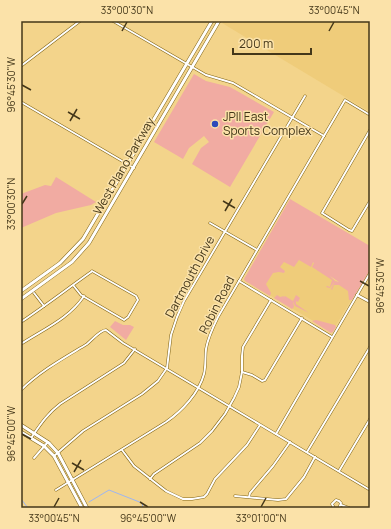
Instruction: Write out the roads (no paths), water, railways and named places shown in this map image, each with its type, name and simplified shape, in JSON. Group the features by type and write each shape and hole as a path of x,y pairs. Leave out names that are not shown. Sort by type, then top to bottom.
{"main road":[{"name":"West Plano Parkway","path":"21,291 60,263 83,239 212,21"},
{"name":"West Plano Parkway","path":"21,299 66,266 84,250 96,234 219,21"},
{"path":"159,112 164,115"},
{"path":"21,425 48,442 58,453 87,508"},
{"path":"21,432 44,446 54,456 82,508"}],"street":[{"path":"21,66 80,21"},
{"path":"113,21 209,77 233,83 324,136"},
{"name":"Dartmouth Drive","path":"167,368 171,335 184,301 305,96"},
{"name":"Robin Road","path":"56,490 73,481 175,416 191,398 198,387 204,372 206,349 209,337 218,317 346,100 370,115"},
{"path":"21,102 134,168"},
{"path":"370,130 322,213 352,231 370,201"},
{"path":"210,223 257,250"},
{"path":"21,322 92,271 136,296 138,301 126,319 123,319 79,293 73,285"},
{"path":"276,434 370,273"},
{"path":"239,281 332,336"},
{"path":"34,293 44,306"},
{"path":"357,295 370,302"},
{"path":"21,344 70,312 79,304 84,296"},
{"path":"150,479 154,474 200,442 218,423 230,406 237,392 242,372 243,346 271,300"},
{"path":"242,372 252,375 262,381 265,380 302,318"},
{"path":"21,390 32,379 89,342 104,329 370,490"},
{"path":"307,452 370,347"},
{"path":"31,438 40,423 52,410 124,363 135,349"},
{"path":"54,456 84,431 149,389 158,381 167,368"},
{"path":"339,471 370,419"},
{"path":"122,450 134,466 166,491 187,500 204,497 215,480 247,445 260,424"},
{"path":"34,458 48,442"},
{"path":"249,497 253,489 273,466 290,442"},
{"path":"235,496 278,500 286,499 304,477 315,457"},
{"path":"334,508 332,504 335,500 339,501 341,505 349,508"}],"waterway":[{"path":"89,502 109,490 142,503 143,508"},
{"path":"21,499 28,508"}],"place":[{"name":"JPII East Sports Complex","path":"215,124"}]}
